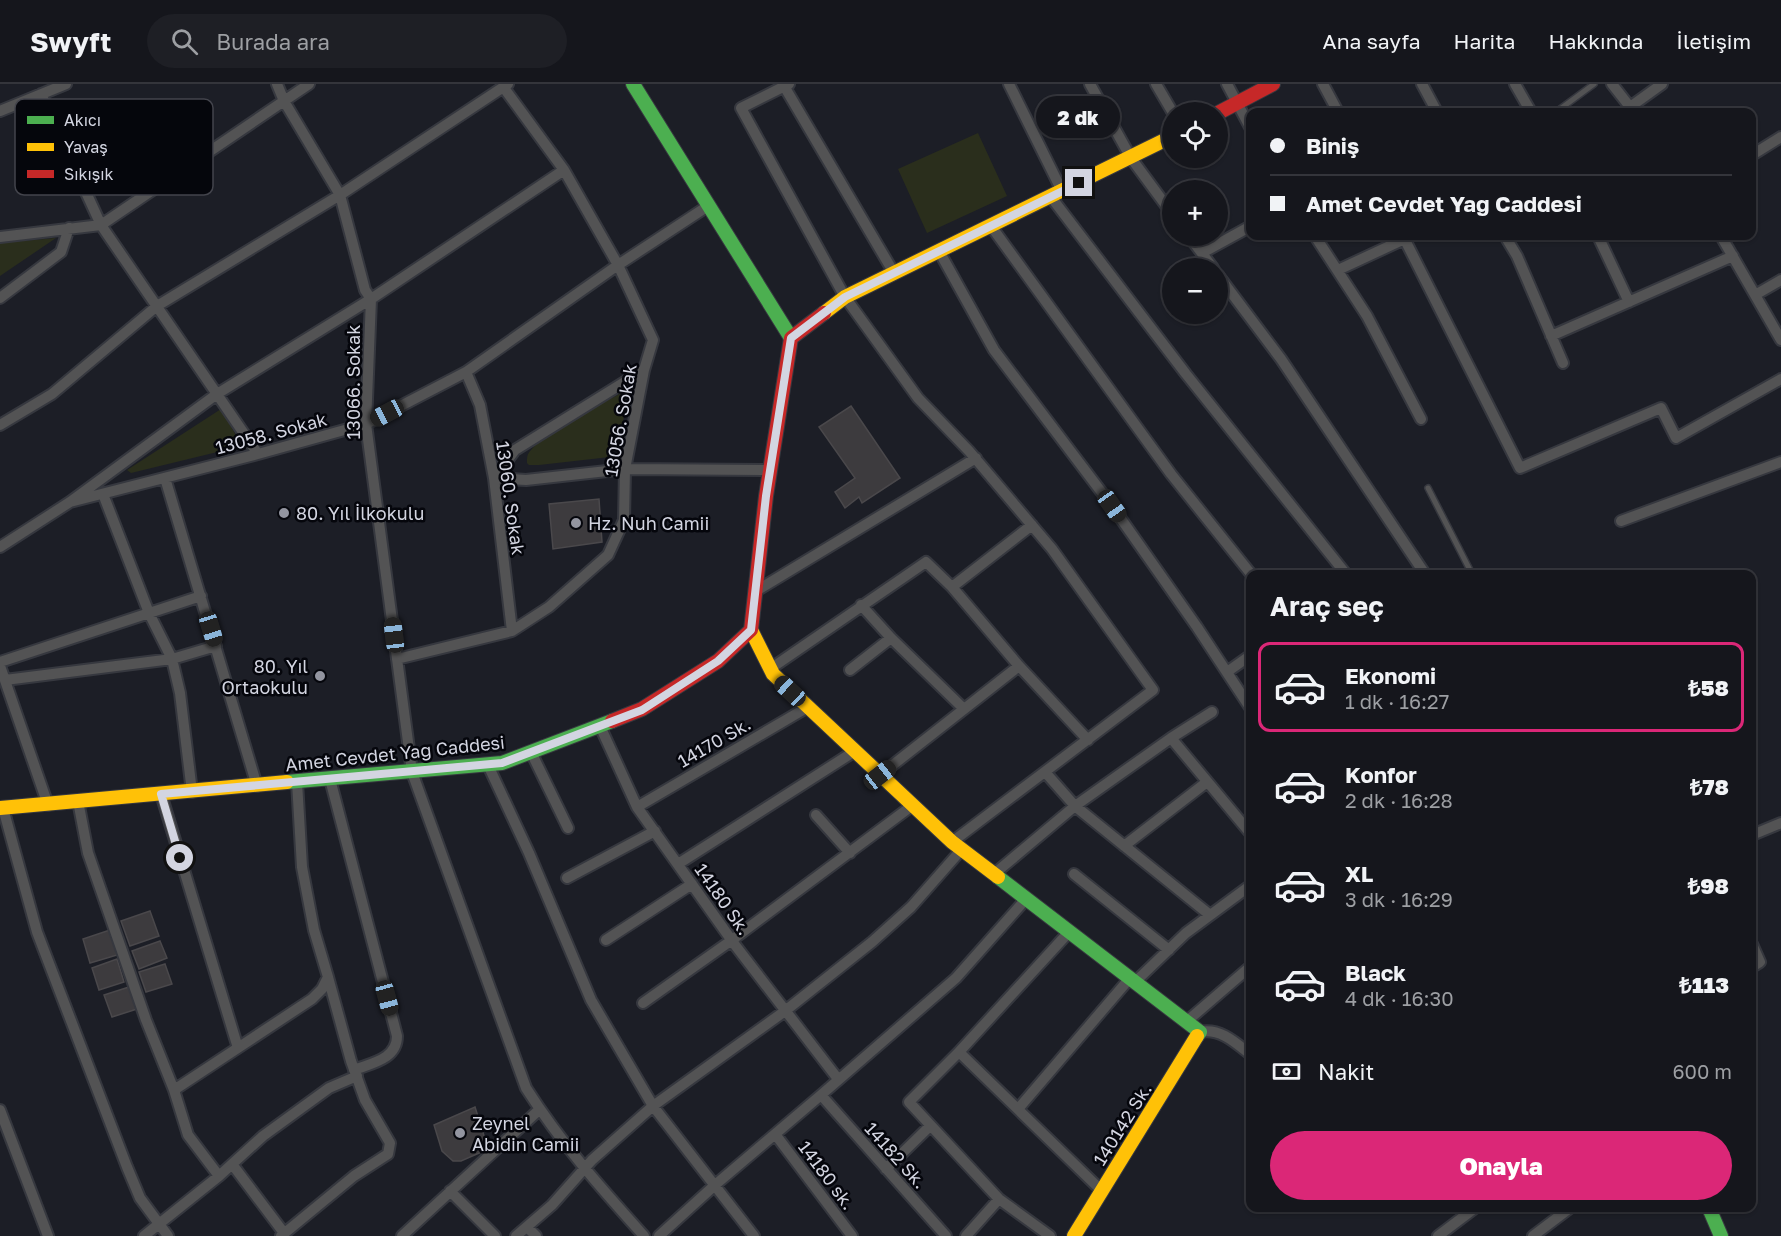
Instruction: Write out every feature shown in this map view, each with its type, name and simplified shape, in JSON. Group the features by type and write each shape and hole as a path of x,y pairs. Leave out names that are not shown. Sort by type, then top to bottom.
{"main road":[{"path":"633,84 791,338 770,470 751,630 770,669 957,846 1200,1032"},
{"path":"1228,107 1273,84"},
{"path":"791,338 845,297 1162,142"},
{"name":"Amet Cevdet Yağ Caddesi","path":"1,808 502,763 642,710 718,661 751,630"},
{"name":"140142 Sk.","path":"1074,1236 1200,1032"},
{"path":"1710,1212 1721,1236"}],"street":[{"path":"29,99 66,84"},
{"name":"13066. Sokak","path":"277,84 284,101 340,195 365,290 371,299 366,424 412,771 526,1088 584,1169 644,1236"},
{"path":"213,149 309,84"},
{"path":"1009,84 1056,194 1194,383 1343,570"},
{"path":"1089,84 1131,158 1162,200"},
{"path":"1156,84 1167,102"},
{"path":"1227,84 1246,120"},
{"path":"1323,84 1336,108"},
{"path":"1422,84 1435,108"},
{"path":"1515,84 1529,108"},
{"path":"1612,84 1630,108"},
{"path":"1634,108 1662,84"},
{"path":"516,1236 552,1205 584,1169 652,1106 785,1011 872,942 911,907 957,846 1045,772 1153,690 1052,549 976,458 918,398 845,297 741,108 786,85 894,273"},
{"path":"0,425 52,394 157,306 340,195 506,86"},
{"name":"13056. Sokak","path":"397,659 512,631 549,607 608,555 624,520 625,469 652,340 618,265 564,170 506,86"},
{"path":"41,94 43,99"},
{"path":"0,111 15,105"},
{"path":"1756,153 1781,137"},
{"path":"0,548 70,502 217,394 371,299 564,170"},
{"path":"87,195 101,225 258,454"},
{"path":"0,237 101,225 145,195"},
{"name":"13058. Sokak","path":"70,502 366,424 466,372 618,265 708,206"},
{"path":"992,225 1171,474 1248,570"},
{"path":"0,298 61,252 69,228"},
{"path":"1202,253 1246,229"},
{"path":"1319,240 1367,316 1421,419"},
{"path":"1338,270 1398,240"},
{"path":"1408,240 1520,468 1661,408 1676,438 1781,380"},
{"path":"1507,240 1563,363"},
{"path":"1600,240 1629,302"},
{"path":"1723,240 1781,340"},
{"path":"1197,246 1206,258"},
{"path":"939,251 994,350 1112,506 1246,701"},
{"path":"1551,336 1733,256"},
{"path":"1755,295 1781,279"},
{"path":"1228,288 1281,359 1418,570"},
{"path":"495,478 515,450 644,370"},
{"name":"13060. Sokak","path":"466,372 480,405 495,478 512,631"},
{"path":"756,591 976,458"},
{"path":"1621,521 1781,462"},
{"path":"495,478 526,480 625,469 770,470"},
{"path":"165,478 257,786"},
{"path":"103,494 149,613 172,659 180,693 192,792"},
{"path":"952,587 1032,525"},
{"path":"770,669 926,562 952,587 1019,666 1088,740"},
{"path":"48,805 0,664 201,596"},
{"path":"861,605 891,638 964,709"},
{"path":"850,670 891,638"},
{"path":"5,680 172,659 216,646"},
{"path":"1227,672 1246,659"},
{"path":"880,775 1019,666"},
{"name":"14170 Sk.","path":"637,807 808,707"},
{"path":"994,874 1075,806 1212,712"},
{"name":"14180 Sk.","path":"600,726 637,807 732,940 838,1079"},
{"path":"1171,738 1246,828"},
{"path":"678,864 855,751"},
{"path":"531,752 568,828"},
{"path":"489,765 591,1000 652,1106 754,1236"},
{"path":"1045,772 1075,806 1210,915"},
{"path":"144,1236 219,1176 263,1137 329,1088 382,1059 392,1052 397,1044 397,1036 330,779"},
{"path":"232,1164 283,1234 354,1176 388,1154 390,1143 366,1100 356,1073 314,930 302,867 297,782"},
{"path":"1124,846 1207,782"},
{"path":"161,794 238,1048"},
{"path":"78,801 88,853 146,1020 174,1090 188,1135 219,1176"},
{"path":"643,1003 732,940 913,805"},
{"path":"1,808 37,932 127,1167 140,1198 168,1236"},
{"path":"816,815 850,853"},
{"path":"1756,833 1781,823"},
{"path":"567,878 655,831"},
{"path":"1074,874 1169,950"},
{"path":"606,940 692,884"},
{"path":"1018,1109 1133,980 1186,933 1246,889"},
{"path":"659,1236 714,1185 956,978 1026,899"},
{"path":"1050,1236 999,1199 909,1102 959,1052 1069,932"},
{"path":"1186,1022 1246,970"},
{"path":"174,1090 312,999 322,990 328,977"},
{"path":"1200,1032 1211,1030 1228,1037 1246,1051"},
{"path":"959,1052 1102,1191"},
{"name":"14182 Sk.","path":"821,1095 946,1236"},
{"path":"402,1236 540,1109"},
{"path":"0,1110 48,1236"},
{"path":"886,1169 930,1126"},
{"name":"14180 sk.","path":"775,1134 852,1236"},
{"path":"450,1191 495,1236"},
{"path":"966,1236 999,1199"},
{"path":"1438,1236 1470,1212"},
{"path":"1533,1236 1565,1212"},
{"path":"527,1227 536,1236"}],"lane":[{"path":"1561,108 1594,84"},
{"path":"1428,488 1470,570"}],"green space":[{"path":"978,133 1007,196 927,233 898,169"},
{"path":"56,238 0,276 0,243"},
{"path":"623,392 622,426 618,442 610,457 539,465 527,463 530,451 548,435"},
{"path":"221,409 242,446 131,473 127,470"}],"building":[{"path":"851,406 900,478 862,503 859,497 845,508 835,492 855,478 819,427"},
{"name":"Hz. Nuh Camii","path":"599,499 602,542 553,549 549,504"},
{"path":"150,911 159,936 130,946 121,921"},
{"path":"110,930 117,955 90,963 83,939"},
{"path":"160,941 167,958 139,969 132,951"},
{"path":"117,959 124,982 99,990 92,968"},
{"path":"165,964 172,984 146,992 139,972"},
{"path":"129,987 137,1009 112,1017 104,995"},
{"name":"Zeynel Abidin Camii","path":"475,1107 486,1142 484,1151 461,1161 453,1161 442,1151 434,1125"}],"traffic: fast":[{"path":"633,84 791,338"},
{"path":"287,782 502,763 612,721"},
{"path":"998,877 1200,1032 1197,1036"},
{"path":"1711,1212 1721,1236"}],"traffic: slow":[{"path":"824,313 845,297 1162,141"},
{"path":"751,630 773,674 952,842 998,877"},
{"path":"0,808 287,782"},
{"path":"1074,1236 1197,1036"}],"traffic: jam":[{"path":"1228,108 1273,84"},
{"path":"612,721 642,709 718,661 751,630 766,496 791,338 824,313"}],"place":[{"name":"80. Yıl İlkokulu","path":"284,513"},
{"name":"Hz. Nuh Camii","path":"576,523"},
{"name":"80. Yıl Ortaokulu","path":"320,676"},
{"name":"Zeynel Abidin Camii","path":"460,1133"}],"route":[{"path":"180,858 161,794 502,763 642,710 718,661 751,630 766,496 791,338 845,297 1079,183"}]}
